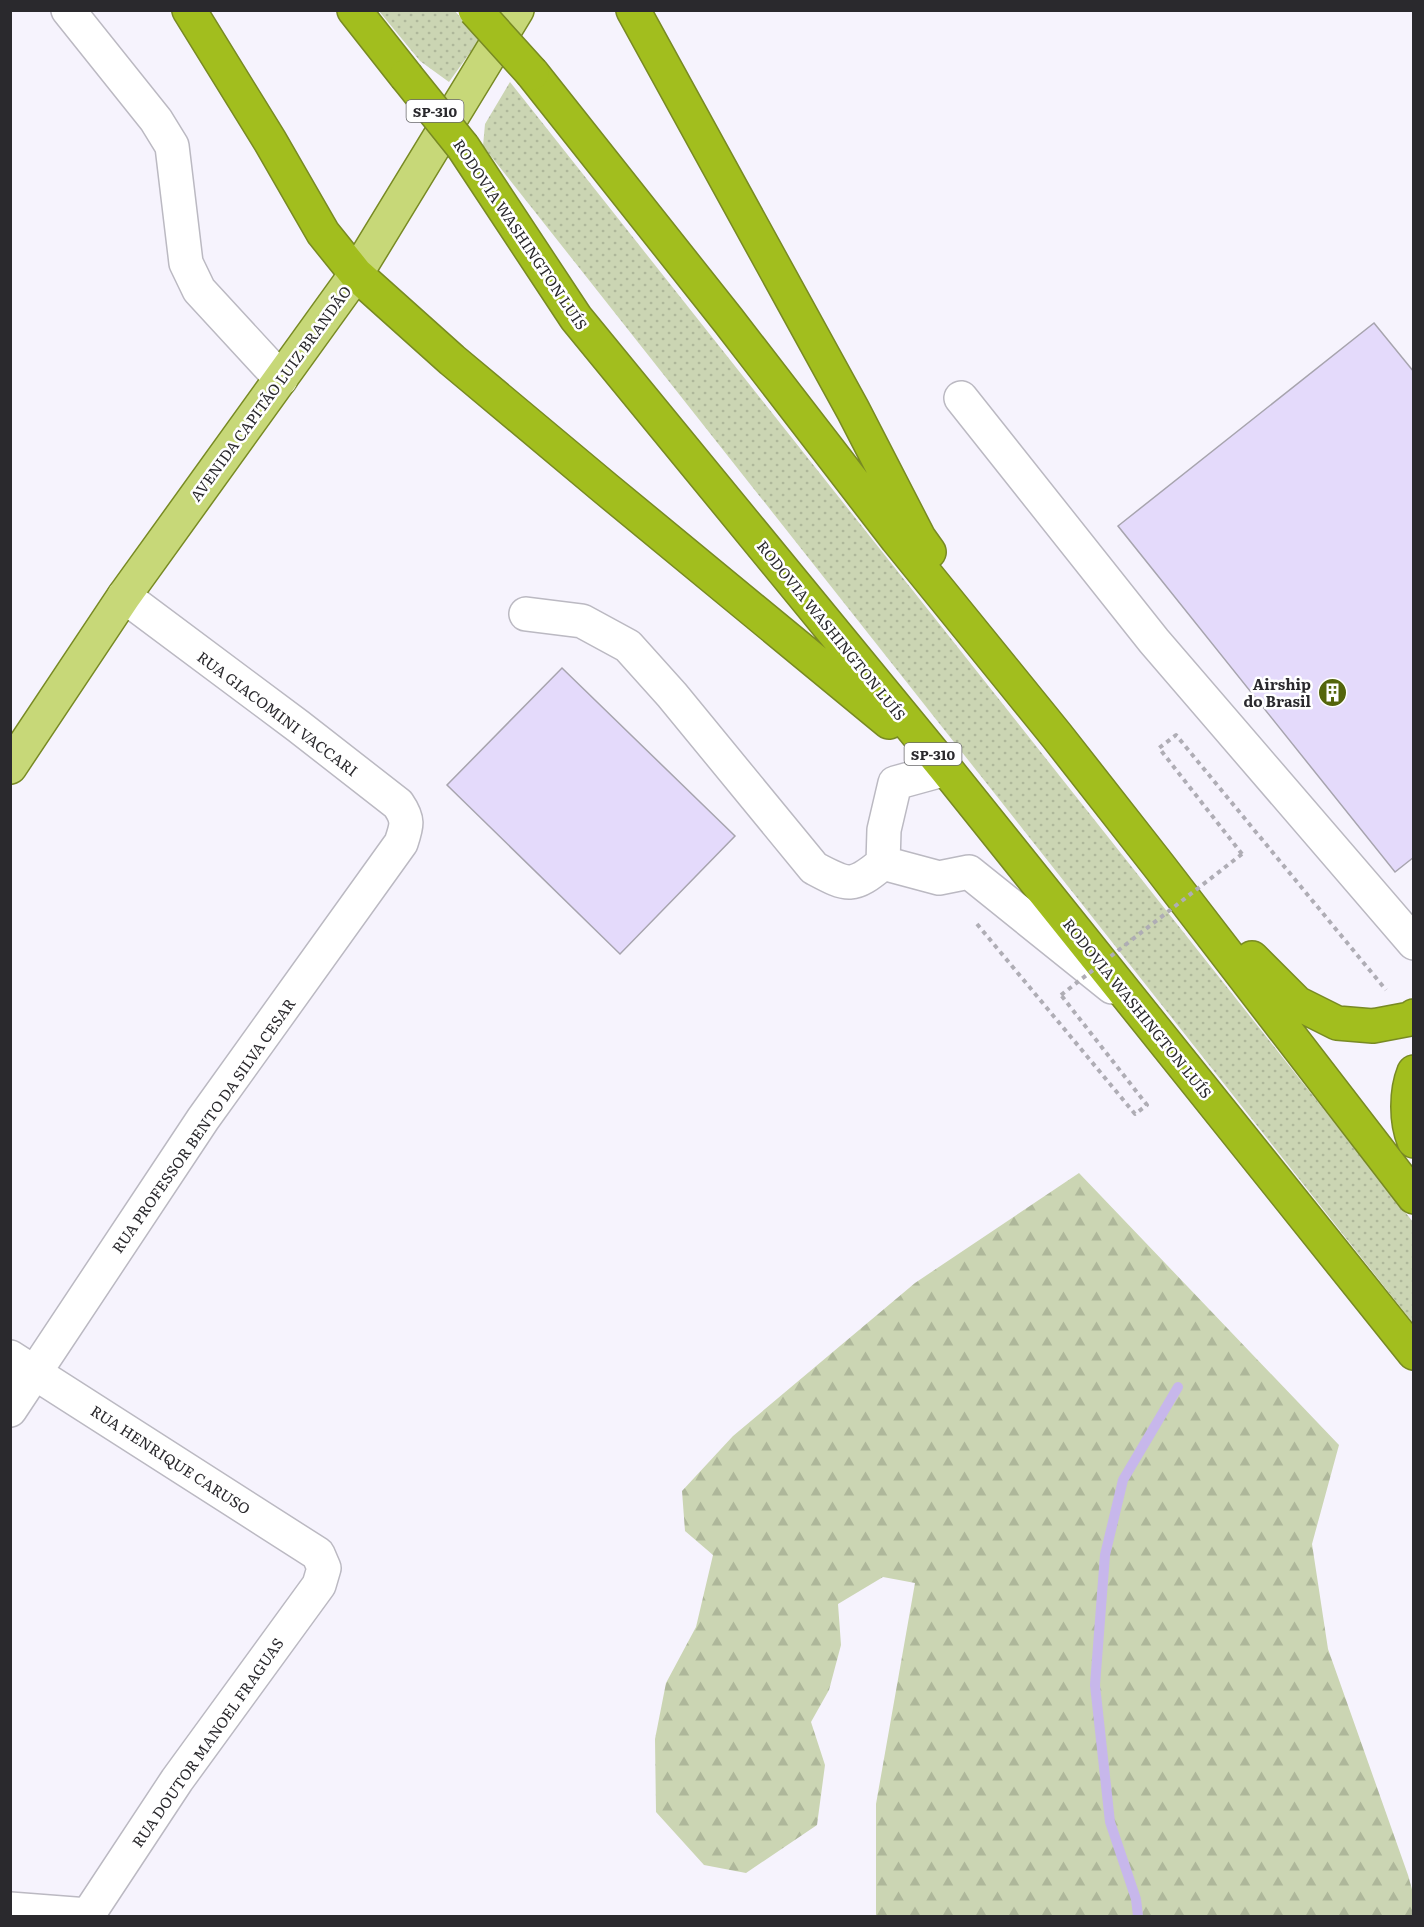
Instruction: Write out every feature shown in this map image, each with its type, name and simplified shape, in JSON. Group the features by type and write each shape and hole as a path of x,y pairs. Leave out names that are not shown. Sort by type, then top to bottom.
{"highway":[{"path":"189,10 270,141 323,233 356,274 452,360 946,769"},
{"name":"RODOVIA WASHINGTON LUÍS","path":"354,10 463,147 576,318 946,769 1413,1353"},
{"path":"475,10 532,73 897,538 1057,736 1413,1197"},
{"path":"633,10 853,410 919,538 1057,736"},
{"path":"1159,866 1297,1003 1337,1023 1373,1026 1412,1017"},
{"path":"1413,1072 1408,1103 1413,1141"}],"main road":[{"name":"AVENIDA CAPITÃO LUIZ BRANDÃO","path":"10,767 124,596 356,274 517,10"}],"street":[{"path":"68,10 156,120 172,146 186,263 199,290 281,379"},
{"path":"961,398 1154,641 1413,943"},
{"name":"RUA GIACOMINI VACCARI","path":"124,596 398,804 406,816 402,843"},
{"path":"526,614 582,621 628,646 672,694 814,868 840,882 854,883 883,863 939,878 969,872 1138,1008"},
{"path":"883,863 884,830 895,783 946,769"},
{"name":"RUA PROFESSOR BENTO DA SILVA CESAR","path":"10,1410 23,1365 402,843"},
{"name":"RUA HENRIQUE CARUSO","path":"23,1365 318,1554 324,1568"},
{"name":"RUA DOUTOR MANOEL FRAGUAS","path":"10,1909 89,1916 177,1780 319,1584 324,1568"}],"path":[{"path":"976,923 1135,1114 1147,1105 1061,995 1242,854 1159,748 1176,735 1412,1017"}],"green space":[{"path":"379,11 455,11 479,40 449,82 420,61"},
{"path":"510,82 1413,1222 1413,1323 483,146 485,124"},
{"path":"1079,1173 1339,1445 1312,1544 1328,1649 1408,1875 1413,1893 1413,1916 876,1916 876,1804 915,1583 883,1577 838,1604 841,1645 829,1690 811,1722 825,1765 817,1825 746,1873 704,1865 656,1812 655,1739 666,1683 696,1627 713,1555 685,1531 682,1491 733,1436 915,1283"}],"building":[{"name":"Airship do Brasil","path":"1374,323 1414,372 1414,857 1395,872 1118,526"},
{"path":"562,668 735,836 620,954 447,785"}],"waterway":[{"path":"1138,1916 1136,1899 1110,1822 1095,1685 1105,1555 1123,1480 1178,1387"}],"place":[{"name":"Airship do Brasil","path":"1332,692"}]}
